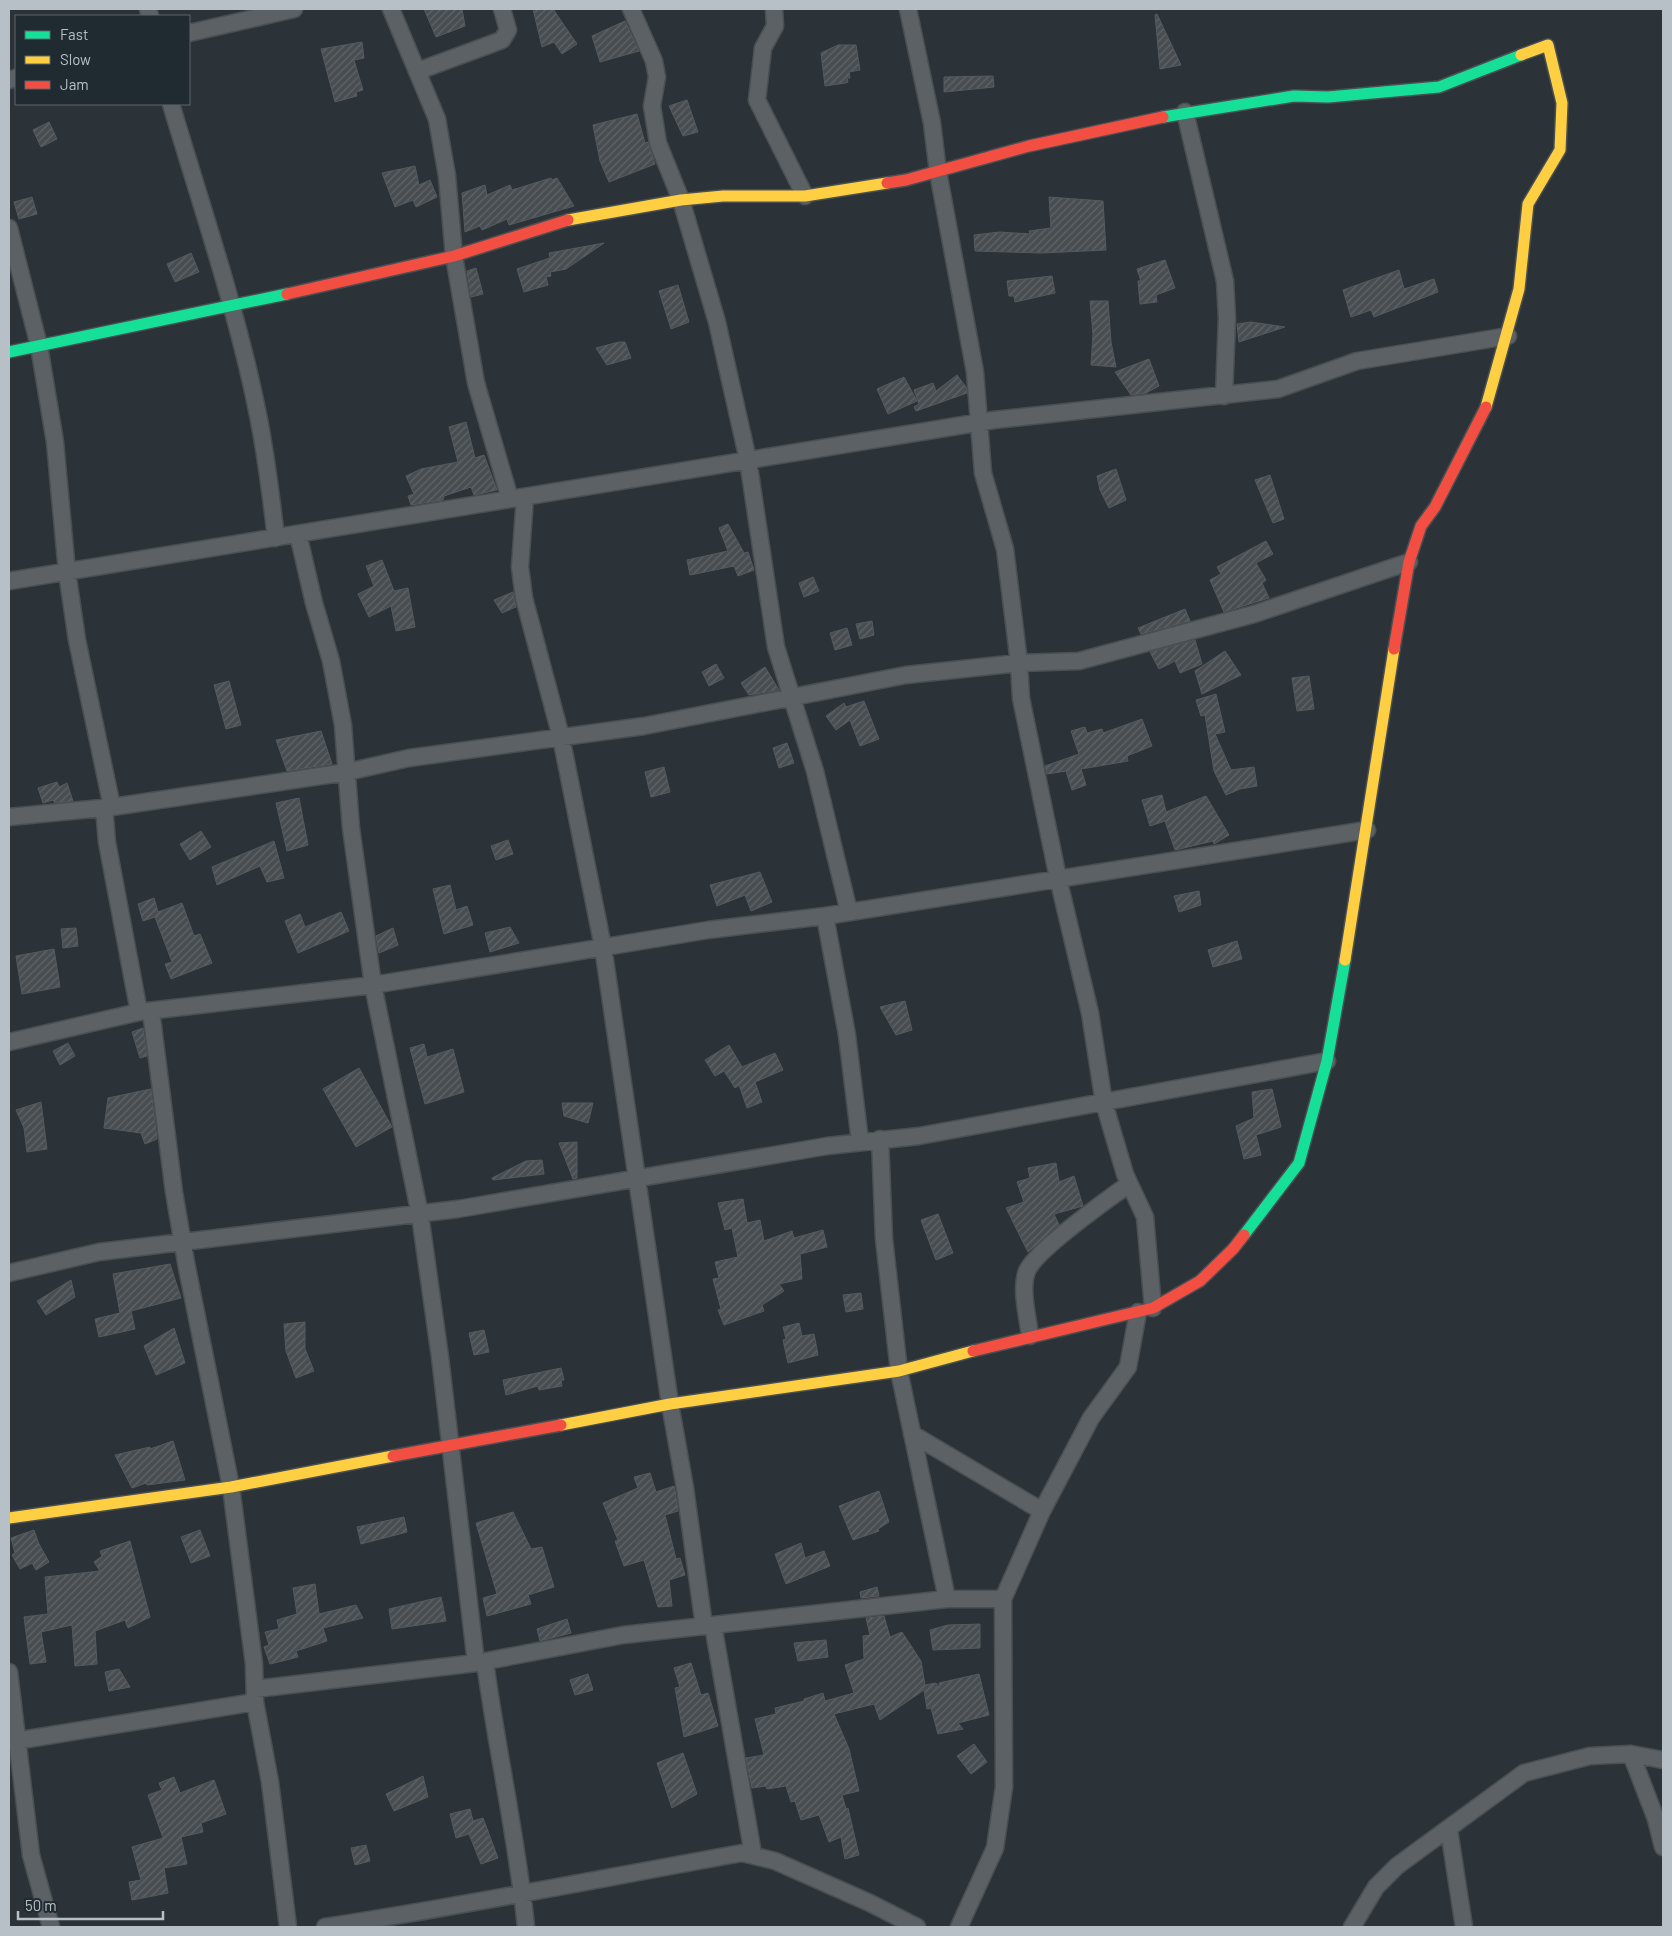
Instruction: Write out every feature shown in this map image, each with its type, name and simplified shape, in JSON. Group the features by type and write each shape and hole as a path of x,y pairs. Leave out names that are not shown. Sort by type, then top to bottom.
{"street":[{"path":"190,33 294,9"},
{"path":"391,9 437,118 447,176 454,256 476,383 518,498 520,567 524,598 562,738 603,947 670,1404 686,1488 708,1626 753,1854"},
{"path":"418,71 502,40 508,30 502,9"},
{"path":"631,9 654,61 657,77 652,106 658,143 681,200 717,322 748,460 771,622 815,771 849,912"},
{"path":"774,9 775,26 763,48 757,100 806,196"},
{"path":"908,9 932,123 938,172 975,372 982,465 1005,548 1019,663 1021,698 1058,878 1090,1013 1104,1103 1129,1184 1145,1217 1145,1310 1128,1366 1092,1418 1042,1511 1003,1598 1004,1786 995,1848 959,1927"},
{"path":"9,352 231,306 454,256 569,220 681,200 723,196 806,196 906,180 1029,146 1185,112 1294,96 1328,97 1439,87 1548,45 1562,103 1560,150 1528,204 1519,289 1508,336 1481,421 1435,506 1421,526 1410,562 1386,692 1366,830 1327,1061 1299,1163 1233,1249 1200,1280 1145,1310 1030,1336 899,1371 670,1404 231,1487 9,1518"},
{"path":"171,105 231,306 257,409 269,474 276,538"},
{"path":"1185,112 1225,281 1227,318 1224,396"},
{"path":"9,228 40,346 55,442 67,572 77,640 108,807 107,842 145,1012 183,1242 231,1487 254,1664 255,1695 269,1775 288,1927"},
{"path":"9,581 980,422 1278,390 1357,361 1508,336"},
{"path":"298,534 314,603 331,661 343,725 352,828 373,985 420,1214 480,1663 522,1892 526,1927"},
{"path":"9,817 108,807 347,772 409,758 644,726 906,675 1019,663 1079,661 1254,614 1410,562"},
{"path":"9,1042 145,1012 373,985 708,930 825,916 1366,830"},
{"path":"825,916 847,1035 860,1141"},
{"path":"9,1273 99,1252 420,1214 860,1141 919,1136 1327,1061"},
{"path":"880,1140 884,1239 899,1371 947,1599"},
{"path":"1030,1336 1025,1289 1027,1271 1068,1230 1129,1184"},
{"path":"912,1434 1042,1511"},
{"path":"12,1741 255,1695 480,1663 623,1636 947,1599 1003,1598"},
{"path":"9,1672 12,1741 32,1854 51,1927"},
{"path":"1630,1754 1656,1819 1663,1847"},
{"path":"1352,1927 1376,1887 1397,1866 1449,1830 1524,1773 1590,1756 1630,1754 1663,1760"},
{"path":"1449,1830 1464,1927"},
{"path":"325,1927 437,1910 522,1892 742,1853 753,1854 870,1903 917,1927"}],"building":[{"path":"424,9 462,9 465,26 436,37"},
{"path":"533,9 553,9 577,44 562,54 554,42 542,47"},
{"path":"1157,14 1181,65 1160,69 1155,15"},
{"path":"625,21 639,51 600,62 592,36"},
{"path":"362,42 364,58 354,60 363,90 356,92 357,96 335,102 321,49"},
{"path":"838,45 856,45 860,70 849,72 850,78 847,78 848,82 825,86 821,53"},
{"path":"993,76 994,87 944,92 944,77"},
{"path":"687,100 698,132 683,136 669,106"},
{"path":"637,114 645,143 648,142 655,164 609,182 600,161 593,125"},
{"path":"49,122 57,139 41,147 33,130"},
{"path":"415,166 419,185 430,180 437,197 416,207 413,200 395,207 382,173"},
{"path":"551,178 552,180 557,178 574,206 509,225 507,219 482,230 480,226 465,232 462,193 485,185 487,195 510,185 512,190"},
{"path":"32,197 37,214 19,219 14,202"},
{"path":"1049,197 1103,201 1106,250 1041,253 975,251 974,235 1000,232 1030,234 1029,231 1051,228"},
{"path":"604,243 566,269 550,272 551,276 546,277 548,285 524,292 517,269 550,258 549,253"},
{"path":"191,253 199,272 175,282 167,264"},
{"path":"1165,260 1175,288 1156,295 1157,302 1140,304 1138,281 1141,281 1137,269"},
{"path":"476,268 483,294 471,297 467,271"},
{"path":"1399,270 1404,289 1434,279 1438,292 1374,317 1371,310 1351,317 1343,290"},
{"path":"1052,276 1055,293 1015,302 1014,296 1009,296 1007,281"},
{"path":"678,285 689,322 671,329 659,291"},
{"path":"1090,301 1108,301 1111,342 1116,367 1091,365 1093,334"},
{"path":"1251,322 1285,327 1239,342 1237,324"},
{"path":"625,342 631,358 607,365 596,348"},
{"path":"1149,359 1159,386 1146,393 1131,395 1115,372"},
{"path":"957,375 966,387 967,393 916,411 914,407 919,404 914,390 933,383 936,391"},
{"path":"904,377 917,401 888,414 877,389"},
{"path":"466,422 475,458 484,455 497,490 474,495 471,487 444,496 443,500 411,505 408,496 414,494 406,476 421,469 458,462 449,427"},
{"path":"1116,469 1126,500 1109,508 1100,490 1097,476"},
{"path":"1270,475 1284,519 1273,523 1255,480"},
{"path":"728,524 744,553 748,552 754,570 738,576 734,566 690,575 687,560 728,551 719,528"},
{"path":"1266,541 1273,554 1256,563 1266,580 1262,583 1269,598 1224,612 1210,580 1221,574 1217,567"},
{"path":"382,560 394,591 408,588 415,627 396,631 391,606 369,617 358,594 374,586 366,566"},
{"path":"813,577 819,591 804,597 799,583"},
{"path":"513,592 516,607 502,613 494,600"},
{"path":"1185,609 1190,621 1141,634 1138,628"},
{"path":"872,621 874,635 860,639 856,624"},
{"path":"847,628 852,645 835,650 830,633"},
{"path":"1195,640 1202,664 1180,673 1175,661 1159,669 1150,652"},
{"path":"1225,651 1241,675 1202,694 1195,671"},
{"path":"716,664 724,678 709,686 702,672"},
{"path":"765,667 779,690 749,695 741,683"},
{"path":"1309,676 1314,709 1297,711 1292,678"},
{"path":"229,681 241,725 226,729 214,685"},
{"path":"1216,694 1225,732 1215,734 1231,770 1254,767 1257,786 1240,789 1226,795 1214,771 1205,715 1201,716 1196,700"},
{"path":"864,701 879,739 860,746 850,720 836,730 826,716 844,703 846,707"},
{"path":"1142,719 1152,746 1127,756 1128,761 1081,769 1086,785 1072,790 1066,771 1047,774 1045,766 1079,754 1071,731 1085,727 1087,733 1102,729 1103,733"},
{"path":"321,731 332,764 287,771 276,740"},
{"path":"787,743 794,763 779,768 773,748"},
{"path":"664,767 670,792 651,797 645,772"},
{"path":"57,782 59,787 67,783 73,801 55,803 53,800 43,803 38,788"},
{"path":"1162,795 1166,812 1206,796 1229,835 1214,844 1213,841 1175,850 1165,821 1150,826 1142,800"},
{"path":"299,798 308,845 287,851 276,803"},
{"path":"201,831 211,847 190,860 180,844"},
{"path":"508,840 513,854 496,860 491,846"},
{"path":"274,841 284,878 267,882 260,866 217,885 212,867"},
{"path":"760,872 772,902 751,911 745,895 717,906 710,885"},
{"path":"450,885 456,910 467,906 473,925 444,934 433,889"},
{"path":"1199,891 1201,905 1179,912 1174,896"},
{"path":"154,898 158,912 182,903 194,936 200,934 212,963 171,979 165,964 172,962 155,917 143,921 138,904"},
{"path":"341,912 349,931 298,953 285,921 300,914 305,927"},
{"path":"510,927 519,943 490,952 485,933"},
{"path":"76,928 78,946 63,948 61,929"},
{"path":"393,928 398,945 379,953 376,936"},
{"path":"1237,941 1242,959 1213,967 1208,950"},
{"path":"54,949 60,987 22,994 16,956"},
{"path":"905,1001 912,1030 896,1035 880,1007"},
{"path":"143,1028 147,1056 140,1058 132,1032"},
{"path":"68,1043 75,1056 60,1065 53,1051"},
{"path":"424,1044 427,1057 453,1049 464,1092 425,1104 410,1048"},
{"path":"729,1045 742,1067 775,1053 783,1070 755,1082 762,1102 747,1108 739,1085 735,1088 724,1071 715,1076 705,1060"},
{"path":"359,1068 392,1127 356,1147 323,1089"},
{"path":"151,1089 157,1139 145,1144 141,1133 104,1128 108,1098"},
{"path":"1272,1089 1281,1127 1256,1135 1261,1155 1244,1159 1236,1126 1254,1118 1252,1092"},
{"path":"41,1102 47,1149 27,1152 24,1128 16,1110"},
{"path":"562,1103 593,1103 588,1123 564,1116"},
{"path":"577,1142 577,1178 573,1179 559,1143"},
{"path":"542,1160 544,1174 493,1180 492,1178 526,1161"},
{"path":"1056,1163 1059,1182 1074,1176 1083,1206 1054,1214 1059,1225 1028,1252 1006,1208 1024,1202 1017,1182 1030,1178 1028,1168"},
{"path":"743,1199 747,1223 760,1220 764,1241 792,1231 794,1238 823,1230 827,1247 800,1254 802,1279 779,1284 784,1291 762,1305 764,1311 724,1325 718,1310 721,1309 713,1279 719,1278 715,1262 738,1257 732,1228 725,1230 718,1203"},
{"path":"938,1214 953,1253 936,1260 921,1220"},
{"path":"170,1264 181,1298 131,1311 135,1329 99,1337 95,1319 120,1313 113,1274"},
{"path":"71,1280 75,1297 46,1315 37,1301"},
{"path":"861,1293 863,1309 846,1312 843,1295"},
{"path":"305,1322 305,1349 314,1371 296,1378 286,1351 284,1324"},
{"path":"799,1323 802,1336 814,1334 818,1355 788,1363 783,1340 786,1339 783,1327"},
{"path":"174,1328 185,1363 156,1375 144,1346"},
{"path":"484,1330 489,1352 474,1355 469,1333"},
{"path":"561,1368 564,1380 561,1380 562,1386 539,1390 538,1386 506,1395 503,1380"},
{"path":"173,1441 185,1480 147,1485 146,1483 132,1488 115,1455 150,1447 150,1449"},
{"path":"650,1473 656,1492 674,1486 675,1490 678,1511 665,1515 676,1559 680,1558 685,1575 669,1580 672,1606 658,1607 644,1560 624,1566 615,1541 618,1540 603,1503 638,1488 634,1477"},
{"path":"879,1491 889,1522 878,1529 879,1531 853,1540 839,1506"},
{"path":"513,1512 531,1549 542,1547 554,1587 528,1595 531,1604 487,1616 483,1598 497,1594 476,1523"},
{"path":"404,1517 407,1532 361,1544 357,1527"},
{"path":"34,1530 49,1562 36,1570 32,1563 20,1569 12,1555 15,1553 11,1538"},
{"path":"200,1530 210,1556 191,1563 181,1537"},
{"path":"130,1541 150,1617 128,1628 125,1620 95,1631 97,1664 75,1666 72,1625 41,1632 46,1662 30,1664 24,1617 48,1614 45,1577 100,1571 94,1562 102,1556 100,1551"},
{"path":"801,1543 805,1558 824,1551 830,1566 786,1584 775,1554"},
{"path":"315,1584 319,1614 356,1605 363,1618 323,1628 327,1641 296,1651 298,1657 270,1664 264,1647 269,1645 265,1632 279,1629 277,1620 297,1614 293,1588"},
{"path":"877,1587 879,1596 861,1598 860,1592"},
{"path":"441,1597 446,1621 392,1629 389,1609"},
{"path":"884,1616 890,1637 902,1632 921,1661 925,1685 936,1683 940,1688 939,1683 979,1674 989,1715 958,1723 963,1729 938,1734 931,1708 927,1709 924,1690 880,1720 874,1704 834,1714 849,1749 859,1791 842,1795 846,1809 848,1808 859,1855 845,1859 841,1837 829,1842 819,1815 801,1820 795,1801 791,1802 786,1786 767,1789 766,1786 752,1788 746,1758 764,1755 755,1719 776,1714 775,1708 804,1701 804,1699 823,1693 825,1701 854,1693 845,1665 864,1659 863,1636 870,1635 866,1618"},
{"path":"567,1619 571,1633 540,1641 537,1629"},
{"path":"980,1624 980,1648 933,1650 930,1630 948,1625"},
{"path":"826,1640 828,1657 798,1661 794,1643"},
{"path":"691,1663 701,1695 708,1693 718,1726 684,1737 675,1688 680,1687 674,1668"},
{"path":"119,1669 130,1687 109,1691 105,1672"},
{"path":"588,1674 593,1690 575,1695 570,1680"},
{"path":"974,1744 987,1762 971,1774 957,1756"},
{"path":"683,1753 697,1794 672,1808 657,1763"},
{"path":"423,1776 428,1797 394,1811 386,1794"},
{"path":"174,1777 180,1793 214,1780 226,1814 201,1823 203,1832 181,1837 187,1864 164,1868 168,1893 132,1900 129,1882 141,1880 132,1847 163,1838 148,1795 162,1790 159,1783"},
{"path":"470,1809 473,1821 483,1818 498,1858 481,1864 469,1834 456,1838 450,1814"},
{"path":"366,1845 370,1861 355,1865 351,1848"}],"traffic: fast":[{"path":"1163,117 1294,96 1328,97 1439,87 1521,55"},
{"path":"9,352 287,294"},
{"path":"1244,1235 1299,1163 1327,1061 1345,960"}],"traffic: slow":[{"path":"1486,407 1519,289 1528,204 1560,150 1562,103 1548,45 1521,55"},
{"path":"568,220 681,200 723,196 805,196 887,183"},
{"path":"1345,960 1394,649"},
{"path":"561,1425 670,1404 899,1371 973,1351"},
{"path":"9,1518 231,1487 393,1456"}],"traffic: jam":[{"path":"887,183 906,180 1029,146 1163,117"},
{"path":"287,294 454,256 568,220"},
{"path":"1394,649 1409,562 1421,526 1435,507 1486,407"},
{"path":"973,1351 1153,1308 1200,1281 1233,1249 1244,1235"},
{"path":"393,1456 561,1425"}]}
